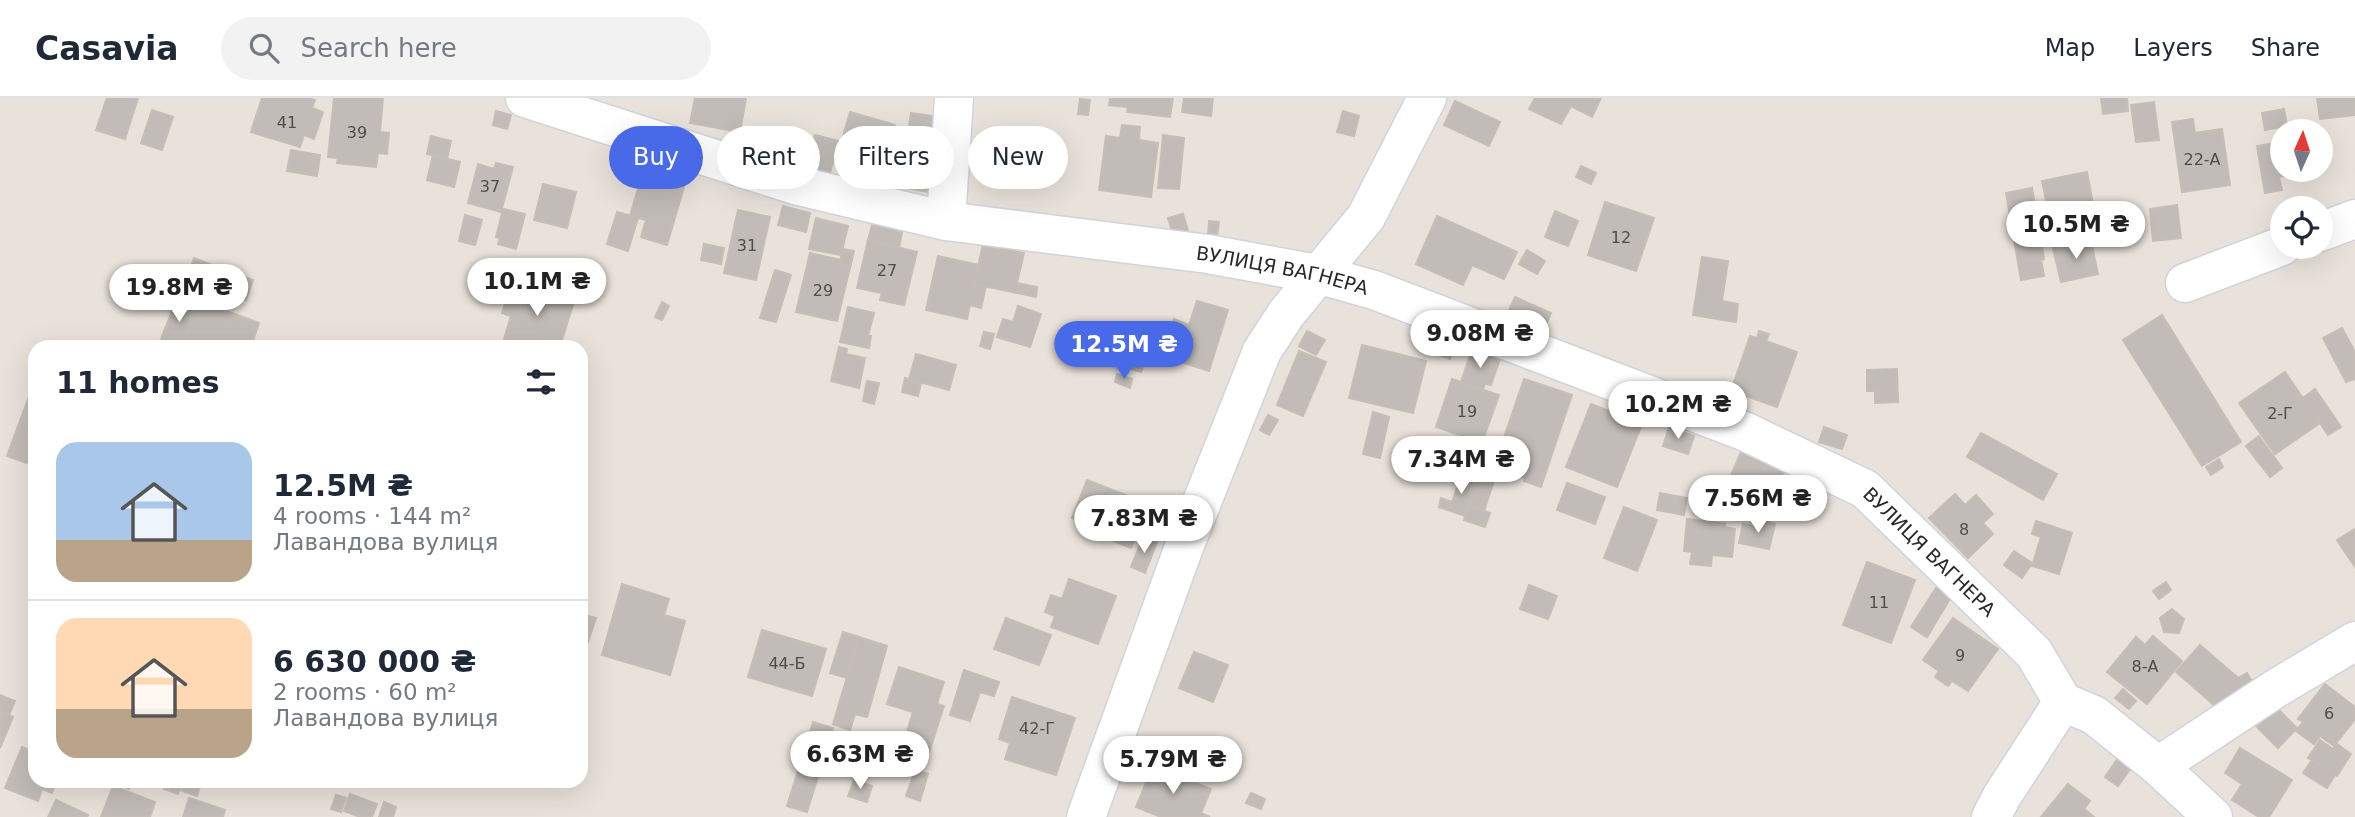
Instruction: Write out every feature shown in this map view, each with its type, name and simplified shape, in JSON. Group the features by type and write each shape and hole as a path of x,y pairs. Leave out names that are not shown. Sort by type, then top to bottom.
{"street":[{"name":"ВУЛИЦЯ ВАГНЕРА","path":"525,98 794,185 946,220 1208,254 1317,274 1374,290 1746,432 1865,489 2034,653 2063,702"},
{"path":"946,220 954,98"},
{"path":"1086,817 1184,547 1262,351 1317,274 1366,217 1427,98"},
{"path":"2333,227 2355,219"},
{"path":"2185,283 2270,251"},
{"path":"2158,766 2355,640"},
{"path":"1991,817 2063,702 2094,715 2158,766 2213,817"}],"building":[{"path":"107,98 138,98 125,139 96,130"},
{"path":"262,98 315,100 312,108 323,112 314,139 304,135 300,147 251,132"},
{"path":"334,98 383,98 380,132 389,133 387,154 378,153 376,167 337,163 338,158 328,157"},
{"path":"695,98 746,98 741,126 717,128 690,123"},
{"path":"1110,98 1173,98 1170,117 1127,112 1128,107 1109,105"},
{"path":"1184,98 1213,98 1211,116 1182,112"},
{"path":"1535,98 1601,98 1592,117 1571,106 1561,124 1529,109"},
{"path":"2101,98 2127,98 2128,111 2103,114"},
{"path":"2317,98 2355,98 2355,115 2320,119"},
{"path":"1080,99 1090,100 1088,115 1078,114"},
{"path":"1455,101 1500,122 1489,146 1444,125"},
{"path":"2154,102 2159,140 2136,142 2131,105"},
{"path":"2284,109 2286,119 2270,119 2270,129 2265,130 2262,113"},
{"path":"152,110 173,117 162,150 141,143"},
{"path":"496,111 511,115 507,129 493,125"},
{"path":"1343,111 1359,116 1354,136 1337,132"},
{"path":"850,112 895,125 895,126 846,126"},
{"path":"911,113 940,117 939,126 909,126"},
{"path":"2193,119 2195,133 2222,129 2230,185 2182,192 2172,122"},
{"path":"1122,125 1140,127 1139,140 1158,143 1151,197 1099,190 1106,136 1120,138"},
{"path":"1163,135 1184,138 1179,189 1158,188"},
{"path":"431,136 451,141 447,159 427,154"},
{"path":"820,136 834,140 834,159 830,173 820,170"},
{"path":"2270,144 2270,182 2280,182 2282,190 2265,193 2257,146"},
{"path":"291,150 320,155 317,176 287,171"},
{"path":"433,155 460,162 454,187 427,180"},
{"path":"496,163 513,167 501,212 468,203 478,164 494,169"},
{"path":"1581,166 1596,173 1591,184 1576,177"},
{"path":"2087,172 2096,220 2078,224 2079,232 2054,238 2042,181"},
{"path":"543,184 576,192 567,228 534,220"},
{"path":"2032,188 2044,259 2041,260 2044,276 2021,280 2006,193"},
{"path":"638,189 683,189 667,245 641,237 646,220 630,216"},
{"path":"1605,202 1654,218 1636,271 1588,255"},
{"path":"2177,205 2181,238 2153,241 2150,209"},
{"path":"783,206 810,213 806,232 778,225"},
{"path":"503,209 525,214 516,249 498,244 500,238 496,237"},
{"path":"738,210 770,217 756,280 724,273"},
{"path":"1555,211 1578,221 1568,246 1545,237"},
{"path":"617,212 638,218 628,251 607,244"},
{"path":"1183,214 1189,234 1173,234 1168,218"},
{"path":"465,215 482,220 475,245 459,241"},
{"path":"1437,216 1517,252 1504,279 1472,265 1463,285 1416,264"},
{"path":"816,218 848,226 841,255 809,249"},
{"path":"2096,220 2098,227 2091,241 2053,248 2050,230 2052,229 2054,238 2079,232 2078,224"},
{"path":"1209,221 1219,222 1217,236 1208,235"},
{"path":"872,225 902,232 899,248 868,240"},
{"path":"868,240 917,252 904,305 880,300 882,293 857,288"},
{"path":"2091,241 2098,274 2061,282 2053,248"},
{"path":"704,244 724,248 721,264 701,260"},
{"path":"983,244 1024,253 1017,283 1037,287 1036,297 974,284"},
{"path":"843,249 854,251 850,268 839,265"},
{"path":"1527,250 1545,261 1537,274 1519,264"},
{"path":"810,253 841,260 839,265 850,268 837,321 796,312"},
{"path":"938,256 979,265 974,284 986,286 981,308 970,305 967,319 926,310"},
{"path":"1702,257 1728,261 1722,301 1738,304 1736,322 1693,315"},
{"path":"194,258 212,265 209,273 191,267"},
{"path":"212,265 253,280 246,300 204,285"},
{"path":"775,270 791,275 776,322 760,318"},
{"path":"521,286 574,302 562,340 504,339 511,316 502,313 508,293 517,296"},
{"path":"1515,297 1551,313 1542,334 1506,317"},
{"path":"176,301 197,308 184,340 161,339"},
{"path":"199,301 259,323 253,340 184,340"},
{"path":"1197,301 1228,310 1209,371 1178,361 1181,349 1166,345 1174,319 1189,325"},
{"path":"662,302 669,306 662,320 655,317"},
{"path":"1018,306 1041,314 1030,347 997,337 1003,319 1013,322"},
{"path":"848,307 874,313 868,336 871,336 869,348 840,342"},
{"path":"2162,315 2241,442 2202,466 2123,340"},
{"path":"2342,328 2355,352 2355,379 2346,382 2323,338"},
{"path":"1307,331 1325,340 1316,355 1299,346"},
{"path":"1759,331 1769,334 1766,341 1797,352 1777,407 1731,391 1750,336 1757,338"},
{"path":"984,332 994,334 990,349 980,346"},
{"path":"1131,333 1152,340 1141,372 1121,366"},
{"path":"1440,336 1457,342 1450,359 1433,353"},
{"path":"1362,345 1426,361 1413,413 1349,398"},
{"path":"839,347 847,349 846,354 865,358 859,388 831,381"},
{"path":"1472,349 1500,359 1491,385 1485,384 1483,389 1461,382"},
{"path":"1299,351 1326,362 1303,416 1277,405"},
{"path":"916,354 956,365 949,390 909,379"},
{"path":"1897,369 1898,402 1875,403 1875,391 1867,391 1867,370"},
{"path":"2285,372 2320,423 2275,454 2239,403"},
{"path":"1117,374 1132,379 1130,388 1115,382"},
{"path":"905,378 921,383 918,396 902,392"},
{"path":"1452,379 1499,395 1482,443 1436,427"},
{"path":"1524,379 1572,395 1541,487 1494,467"},
{"path":"867,381 879,383 874,404 863,401"},
{"path":"2315,389 2341,427 2328,435 2303,398"},
{"path":"28,399 28,464 7,456"},
{"path":"1591,404 1642,424 1617,487 1566,467"},
{"path":"1373,412 1389,417 1380,458 1363,454"},
{"path":"1268,415 1278,420 1269,435 1260,430"},
{"path":"1669,427 1694,436 1688,454 1663,446"},
{"path":"1824,427 1847,435 1842,449 1819,442"},
{"path":"1981,433 2057,474 2043,500 1967,457"},
{"path":"2259,436 2282,468 2270,477 2246,446"},
{"path":"1446,443 1476,453 1466,484 1436,474"},
{"path":"1741,452 1785,470 1774,495 1789,501 1782,519 1766,513 1764,519 1720,501"},
{"path":"2219,459 2223,467 2211,475 2206,467"},
{"path":"1471,470 1479,473 1465,516 1439,507 1441,498 1452,502 1459,482 1466,484"},
{"path":"1479,473 1495,478 1484,511 1468,505"},
{"path":"1087,480 1149,504 1131,548 1086,530 1088,524 1072,518"},
{"path":"1567,483 1605,497 1595,524 1557,510"},
{"path":"1660,493 1687,498 1684,515 1657,510"},
{"path":"1955,494 1965,505 1976,495 1993,514 1983,523 1993,534 1968,558 1929,518"},
{"path":"1468,505 1490,513 1485,527 1464,520"},
{"path":"1624,507 1657,520 1637,571 1604,558"},
{"path":"1687,519 1725,524 1725,527 1735,529 1732,557 1712,555 1711,566 1690,564 1692,552 1684,551"},
{"path":"1761,520 1775,524 1769,549 1739,543 1743,524 1760,527"},
{"path":"2036,521 2072,533 2059,574 2032,566 2041,537 2032,534"},
{"path":"2355,529 2355,567 2337,540"},
{"path":"1143,537 1157,542 1145,573 1131,567"},
{"path":"2014,551 2032,563 2022,578 2004,565"},
{"path":"1867,562 1915,580 1891,643 1843,625"},
{"path":"1069,579 1116,596 1098,644 1051,627 1055,616 1045,612 1051,595 1062,599"},
{"path":"2166,582 2171,590 2159,599 2153,591"},
{"path":"622,584 669,599 664,615 685,621 670,675 602,655"},
{"path":"1529,585 1557,596 1548,619 1520,609"},
{"path":"1936,588 1951,597 1927,637 1911,627"},
{"path":"2172,609 2184,619 2179,633 2164,632 2160,618"},
{"path":"588,616 596,618 588,642"},
{"path":"1006,618 1051,635 1039,665 994,649"},
{"path":"1953,618 1998,649 1968,691 1952,681 1948,686 1935,677 1939,671 1923,660"},
{"path":"762,630 826,649 812,696 748,677"},
{"path":"843,632 859,637 847,678 830,673"},
{"path":"2153,636 2182,661 2147,704 2107,672 2136,637 2145,645"},
{"path":"859,637 887,646 867,717 855,714 850,730 833,724"},
{"path":"2200,645 2236,676 2213,704 2176,672"},
{"path":"1194,652 1228,665 1213,702 1179,688"},
{"path":"899,667 944,682 937,704 944,706 927,759 901,751 913,712 887,704"},
{"path":"964,670 999,682 994,696 980,692 970,721 950,715"},
{"path":"2247,673 2256,688 2221,711 2213,704 2236,676 2238,678"},
{"path":"2325,684 2355,707 2355,719 2334,746 2320,736 2314,744 2296,731 2303,722 2298,719"},
{"path":"2123,689 2136,701 2129,709 2115,698"},
{"path":"0,695 15,701 9,715 0,711"},
{"path":"1012,697 1075,718 1056,775 1005,759 1010,743 999,739"},
{"path":"2275,706 2297,728 2278,748 2256,726"},
{"path":"0,711 13,717 0,748"},
{"path":"813,722 833,728 807,812 787,806"},
{"path":"2320,740 2333,749 2337,744 2351,754 2337,776 2308,758"},
{"path":"22,747 28,750 28,788 54,788 52,793 42,789 38,801 5,788"},
{"path":"1158,747 1178,755 1172,769 1152,762"},
{"path":"2240,748 2292,780 2269,817 2259,817 2232,800 2242,784 2225,773"},
{"path":"2118,758 2131,768 2118,786 2105,777"},
{"path":"2312,760 2335,775 2327,788 2303,773"},
{"path":"1153,766 1211,789 1201,813 1210,817 1161,817 1136,807"},
{"path":"915,770 928,774 920,801 906,796"},
{"path":"854,780 872,786 867,802 848,796"},
{"path":"2068,784 2090,801 2084,809 2094,817 2041,817"},
{"path":"112,788 155,802 150,817 101,817"},
{"path":"164,788 180,788 178,794"},
{"path":"181,788 200,788 197,796"},
{"path":"1251,793 1265,799 1261,809 1246,803"},
{"path":"350,794 377,804 372,817 360,817 344,811"},
{"path":"336,795 346,798 341,812 331,809"},
{"path":"189,798 225,810 223,817 183,817"},
{"path":"56,800 88,815 87,817 48,817"},
{"path":"384,802 396,807 393,817 379,817"}]}
